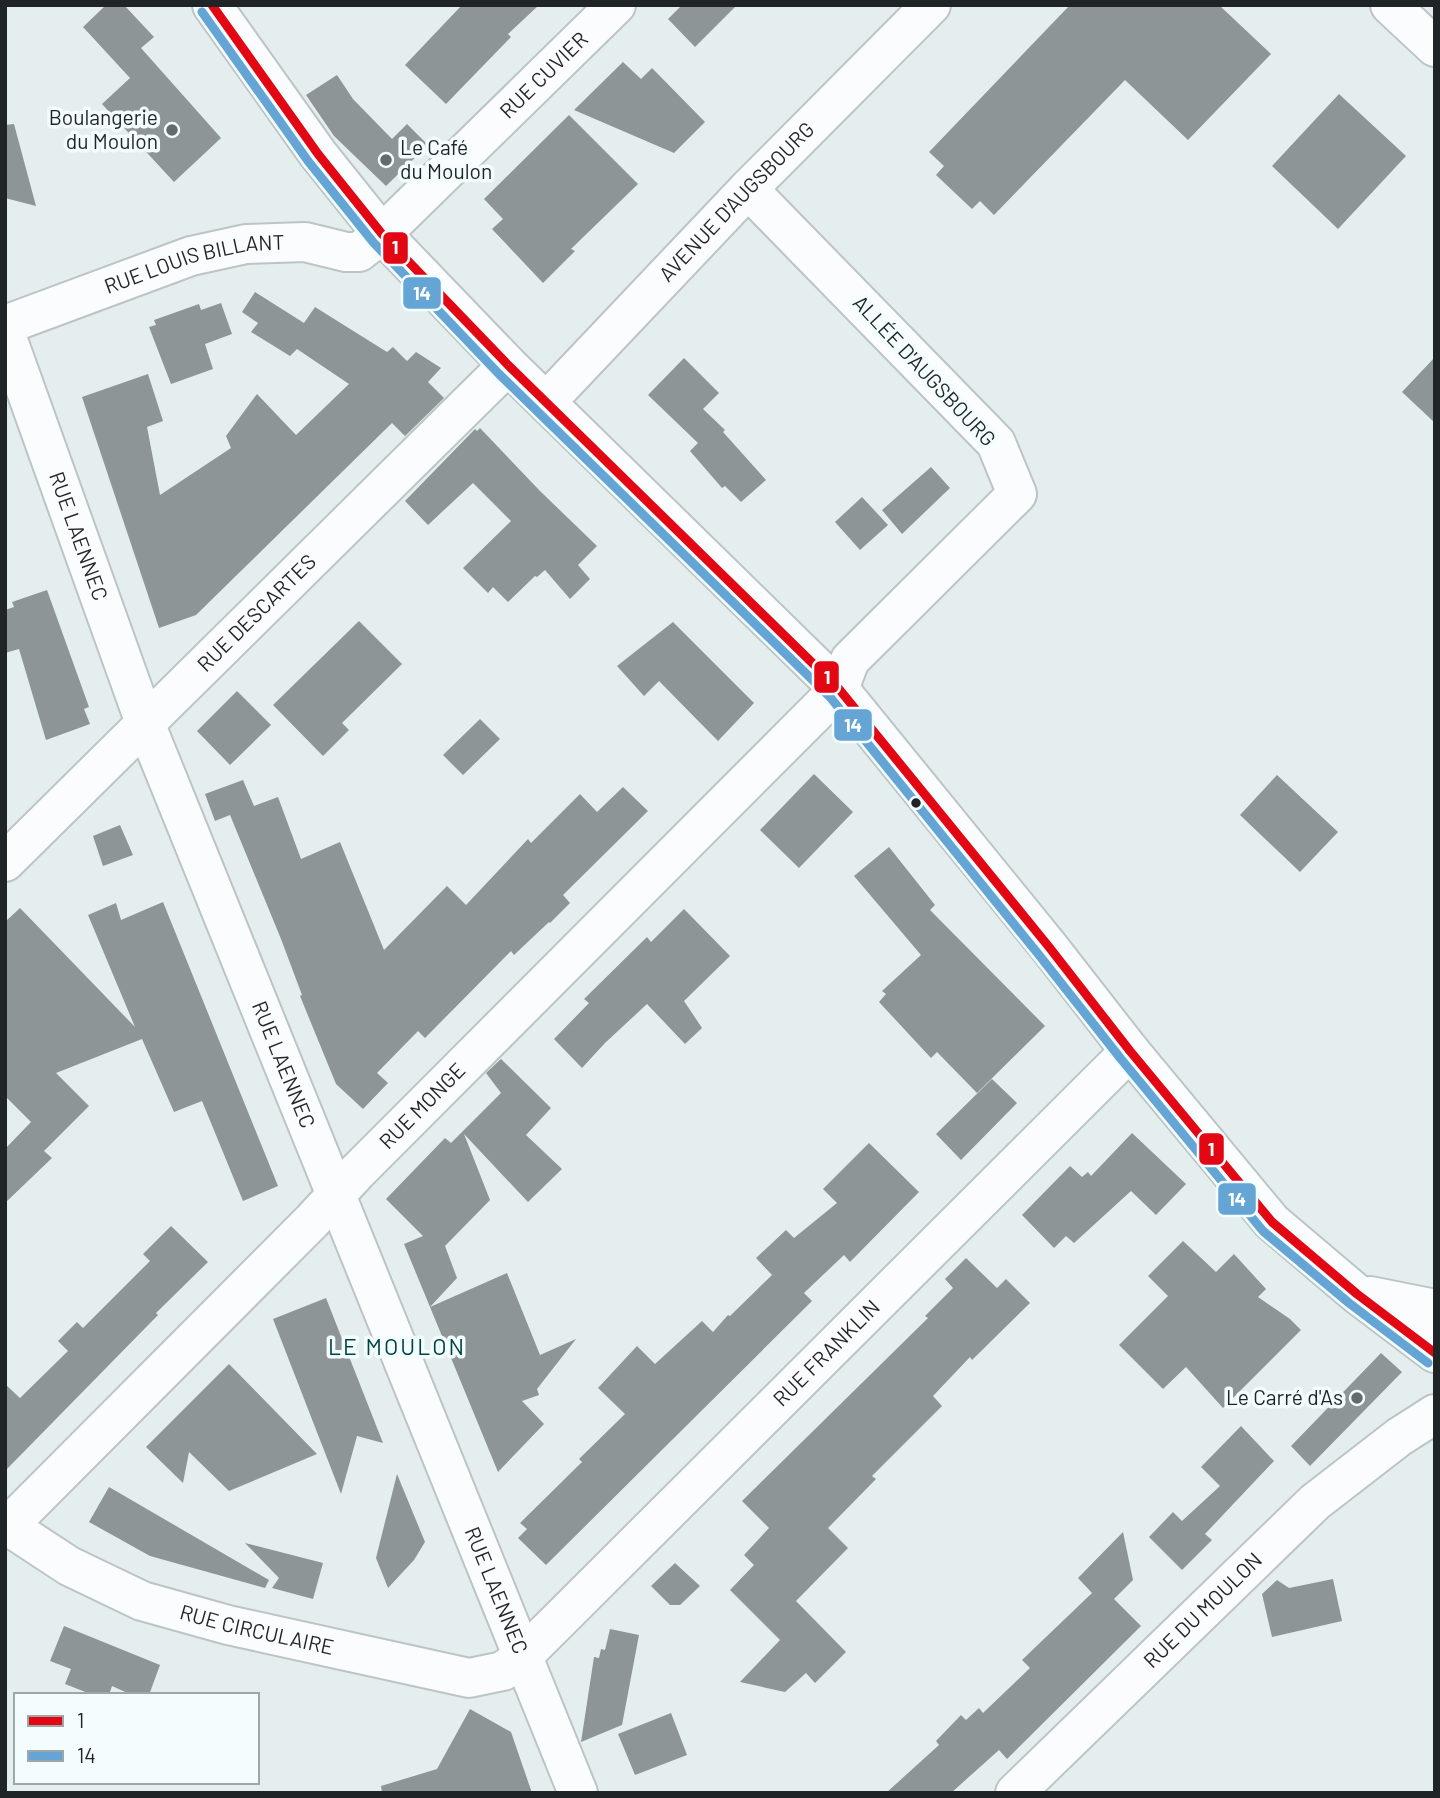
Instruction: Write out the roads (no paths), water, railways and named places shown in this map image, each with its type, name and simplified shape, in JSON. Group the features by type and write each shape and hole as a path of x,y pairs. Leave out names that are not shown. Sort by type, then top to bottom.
{"street":[{"path":"212,5 318,154 382,234 508,365 839,689 1130,1051 1272,1222 1357,1294 1435,1351"},
{"name":"RUE CUVIER","path":"382,234 615,5"},
{"name":"AVENUE D'AUGSBOURG","path":"547,401 748,189 930,5"},
{"path":"1390,5 1435,47"},
{"name":"ALLÉE D'AUGSBOURG","path":"748,189 996,443 1017,494 850,660 839,689"},
{"name":"RUE LOUIS BILLANT","path":"5,325 191,256 246,244 305,242 346,252 359,252 382,234"},
{"name":"RUE LAENNEC","path":"9,355 145,723 578,1793"},
{"name":"RUE DESCARTES","path":"5,862 508,365"},
{"name":"RUE MONGE","path":"7,1525 839,689"},
{"name":"RUE FRANKLIN","path":"523,1656 1130,1051"},
{"path":"1357,1294 1435,1309"},
{"path":"1435,1327 1435,1351"},
{"name":"RUE DU MOULON","path":"1399,1437 1425,1400 1435,1378"},
{"name":"RUE DU MOULON","path":"1015,1793 1315,1502 1399,1437 1435,1413"},
{"name":"RUE CIRCULAIRE","path":"7,1525 69,1566 142,1601 228,1625 469,1678 503,1671 523,1656"}],"place":[{"name":"Boulangerie du Moulon","path":"172,130"},
{"name":"Le Café du Moulon","path":"386,160"},
{"name":"Le Carré d'As","path":"1357,1398"}],"district":[{"name":"LE MOULON","path":"397,1347"}]}
